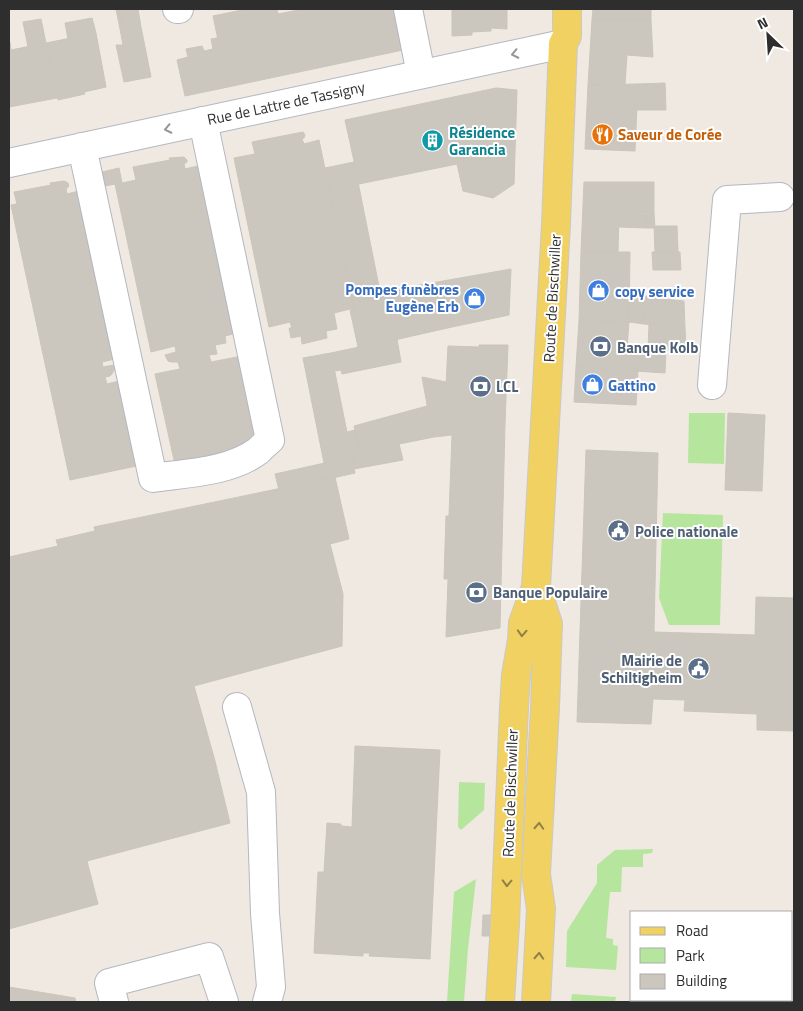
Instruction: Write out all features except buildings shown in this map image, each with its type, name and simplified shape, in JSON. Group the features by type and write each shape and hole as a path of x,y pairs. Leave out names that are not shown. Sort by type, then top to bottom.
{"main road":[{"name":"Route de Bischwiller","path":"500,1002 516,675 523,623 536,587 556,224 562,44 567,36 567,9"},
{"name":"Route de Bischwiller","path":"536,587 548,624 536,874 541,909 536,1002"}],"street":[{"path":"408,9 421,74"},
{"name":"Rue de Lattre de Tassigny","path":"9,163 562,44"},
{"path":"82,147 153,478 210,470 232,464 257,451 270,440 203,121"},
{"path":"712,385 727,200 780,197"},
{"path":"237,707 261,792 265,912 271,987 267,1002"},
{"path":"114,1002 109,984 209,957 224,1002"}],"green space":[{"path":"689,413 725,413 724,464 688,463"},
{"path":"663,513 723,515 720,625 669,625 659,598"},
{"path":"459,782 485,783 484,810 461,830 458,827"},
{"path":"653,849 652,853 643,854 643,867 622,867 621,892 610,892 606,938 613,939 613,945 618,946 616,970 566,967 567,931 597,883 597,865 615,850"},
{"path":"476,879 464,1002 447,1002 454,892"},
{"path":"572,994 616,997 615,1002 571,1002"}],"place":[{"name":"Saveur de Corée","path":"602,134"},
{"name":"Résidence Garancia","path":"433,141"},
{"name":"copy service","path":"599,291"},
{"name":"Pompes funèbres Eugène Erb","path":"475,298"},
{"name":"Banque Kolb","path":"601,347"},
{"name":"Gattino","path":"592,385"},
{"name":"LCL","path":"480,386"},
{"name":"Police nationale","path":"619,531"},
{"name":"Banque Populaire","path":"477,592"},
{"name":"Mairie de Schiltigheim","path":"698,669"}]}
